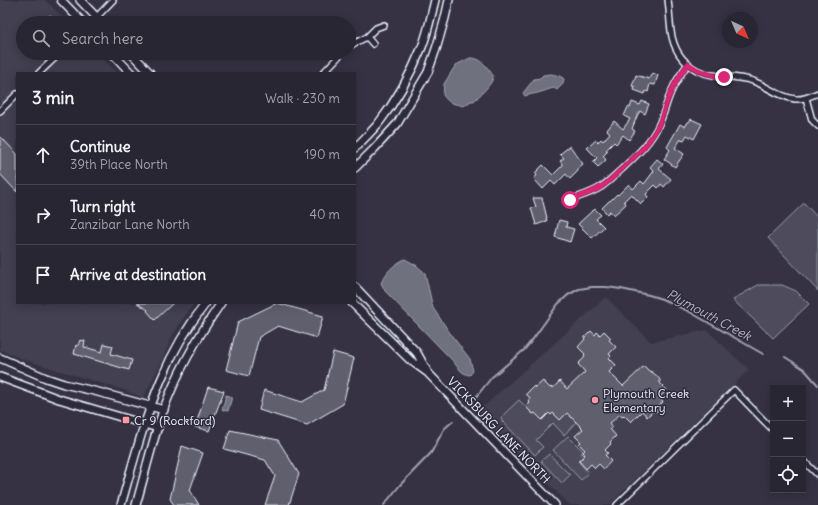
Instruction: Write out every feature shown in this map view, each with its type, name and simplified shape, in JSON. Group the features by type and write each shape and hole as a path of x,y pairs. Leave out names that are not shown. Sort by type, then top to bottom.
{"main road":[{"path":"61,0 77,16"},
{"path":"80,0 95,16"},
{"path":"356,147 378,124 396,98 410,72 422,46 435,0"},
{"path":"356,167 397,124 428,72 437,46 449,0"},
{"path":"119,60 131,72"},
{"path":"138,60 149,72"},
{"name":"VICKSBURG LANE NORTH","path":"356,288 417,353 428,373"},
{"path":"121,505 150,407 161,379 174,352 205,304"},
{"path":"136,505 158,428 174,386 187,358 209,320 220,304"},
{"name":"VICKSBURG LANE NORTH","path":"353,304 410,360 428,373 556,504"},
{"path":"0,358 46,378 64,384 164,410"},
{"path":"0,377 59,399 158,428"}],"street":[{"path":"97,16 113,0"},
{"path":"668,0 671,37 676,49 688,64 701,72 712,76 739,77 753,81 787,98 796,100 818,93"},
{"path":"356,43 367,38 376,28 384,25"},
{"path":"367,38 373,44"},
{"path":"40,72 53,60"},
{"path":"324,72 335,60"},
{"path":"570,200 588,194 601,187 619,172 645,146 654,134 679,76 688,64"},
{"path":"0,111 16,95"},
{"path":"806,98 812,120 818,126"},
{"path":"617,505 734,390 770,427"},
{"path":"806,463 818,475"}],"shaded area":[{"path":"0,0 45,0 61,16 16,16 16,60 104,60 116,72 16,72 16,304 194,304 171,339 161,363 143,398 127,391 28,361 0,350"},
{"path":"804,203 818,218 818,291 768,238"},
{"path":"758,285 782,285 796,291 809,304 773,338 733,300"},
{"path":"606,297 651,342 707,330 749,370 609,505 570,505 476,413"},
{"path":"519,400 533,414 535,413 542,420 549,413 553,413 560,420 567,413 576,422 564,435 553,423 536,440 543,447 535,455 502,421 501,417"},
{"path":"568,436 583,451 581,453 584,455 578,461 589,473 581,480 553,450"},
{"path":"549,454 570,475 562,483 541,461"}],"water":[{"path":"470,58 477,59 482,62 492,74 493,79 486,89 474,101 471,101 464,106 452,103 443,95 444,84 456,65"},
{"path":"551,74 560,76 564,79 563,84 557,90 554,88 525,96 523,93 534,79 540,78 543,75"},
{"path":"405,259 416,265 425,273 433,308 470,359 473,371 470,375 465,374 460,370 385,291 381,283 385,275 394,266"},
{"path":"226,395 232,397 228,411 222,410"}],"building":[{"path":"652,73 658,75 655,85 650,84 648,92 646,91 645,94 634,90 635,87 632,86 636,75 649,79"},
{"path":"642,101 649,104 645,114 640,111 637,116 632,129 635,131 629,140 623,135 616,144 614,142 606,150 608,151 603,156 606,160 598,167 593,162 597,158 587,148 596,140 598,142 601,139 603,141 610,133 607,130 614,121 623,129 630,119 624,116 628,107 630,108 632,102 640,105"},
{"path":"691,119 702,124 694,139 687,135 684,140 681,139 675,148 684,154 675,167 664,159 670,150 667,147 680,124 685,127"},
{"path":"0,136 16,153 16,191 0,174"},
{"path":"570,146 583,164 577,169 578,171 570,179 566,174 555,185 551,181 543,189 534,179 537,175 535,173 543,165 553,175 563,165 560,161 564,158 560,154"},
{"path":"657,159 663,164 659,169 671,179 664,187 661,184 658,188 655,185 646,194 648,197 641,204 631,194 624,201 626,204 614,215 610,211 607,214 602,208 629,184 633,189 641,181 644,184 654,171 650,167"},
{"path":"533,198 542,198 547,218 547,221 536,225 531,208 536,207"},
{"path":"595,209 601,215 596,219 604,227 592,238 578,224"},
{"path":"559,220 567,222 566,227 574,229 570,242 555,237"},
{"path":"139,304 172,304 155,320 147,311 148,310"},
{"path":"275,304 281,304 323,316 317,338 278,326 259,337 249,376 226,370 238,322"},
{"name":"Plymouth Creek Elementary","path":"591,331 595,335 597,332 600,335 604,331 611,338 609,340 616,347 609,354 611,356 609,358 616,365 609,372 623,386 644,366 657,376 660,383 667,390 659,398 663,402 658,406 658,411 653,411 647,417 642,411 631,422 624,415 622,417 620,414 609,424 612,428 610,429 616,436 605,450 608,453 605,455 611,461 604,469 599,464 595,468 591,464 586,469 579,461 585,455 583,452 585,450 579,444 581,442 575,436 583,429 567,413 560,420 553,413 551,415 549,413 542,420 526,407 530,403 528,401 530,398 526,394 534,386 535,388 543,381 550,388 553,388 560,381 567,389 585,372 578,364 585,357 585,354 578,347"},
{"path":"80,340 85,341 84,347 102,352 104,344 113,346 111,354 132,360 129,370 74,354 76,345 78,346"},
{"path":"333,352 354,358 343,404 307,425 259,410 264,390 302,402 324,390"},
{"path":"208,387 224,391 209,431 195,427"},
{"path":"230,430 278,440 299,474 289,505 265,505 275,476 265,460 224,449"},
{"path":"182,446 203,453 190,490 199,505 174,505 170,499"}],"waterway":[{"name":"Plymouth Creek","path":"476,397 492,377 524,350 558,304 568,295 579,289 592,287 621,289 662,299 688,311 763,354"},
{"name":"Plymouth Creek","path":"785,357 804,369 818,385"},
{"name":"Plymouth Creek","path":"384,505 400,485 431,453 444,429 453,421"}],"place":[{"name":"Plymouth Creek Elementary","path":"595,400"},
{"name":"Cr 9 (Rockford)","path":"126,420"}],"route":[{"path":"570,200 588,194 601,187 614,177 645,146 654,134 672,90 679,76 688,64 701,72 712,76 724,77"}]}
